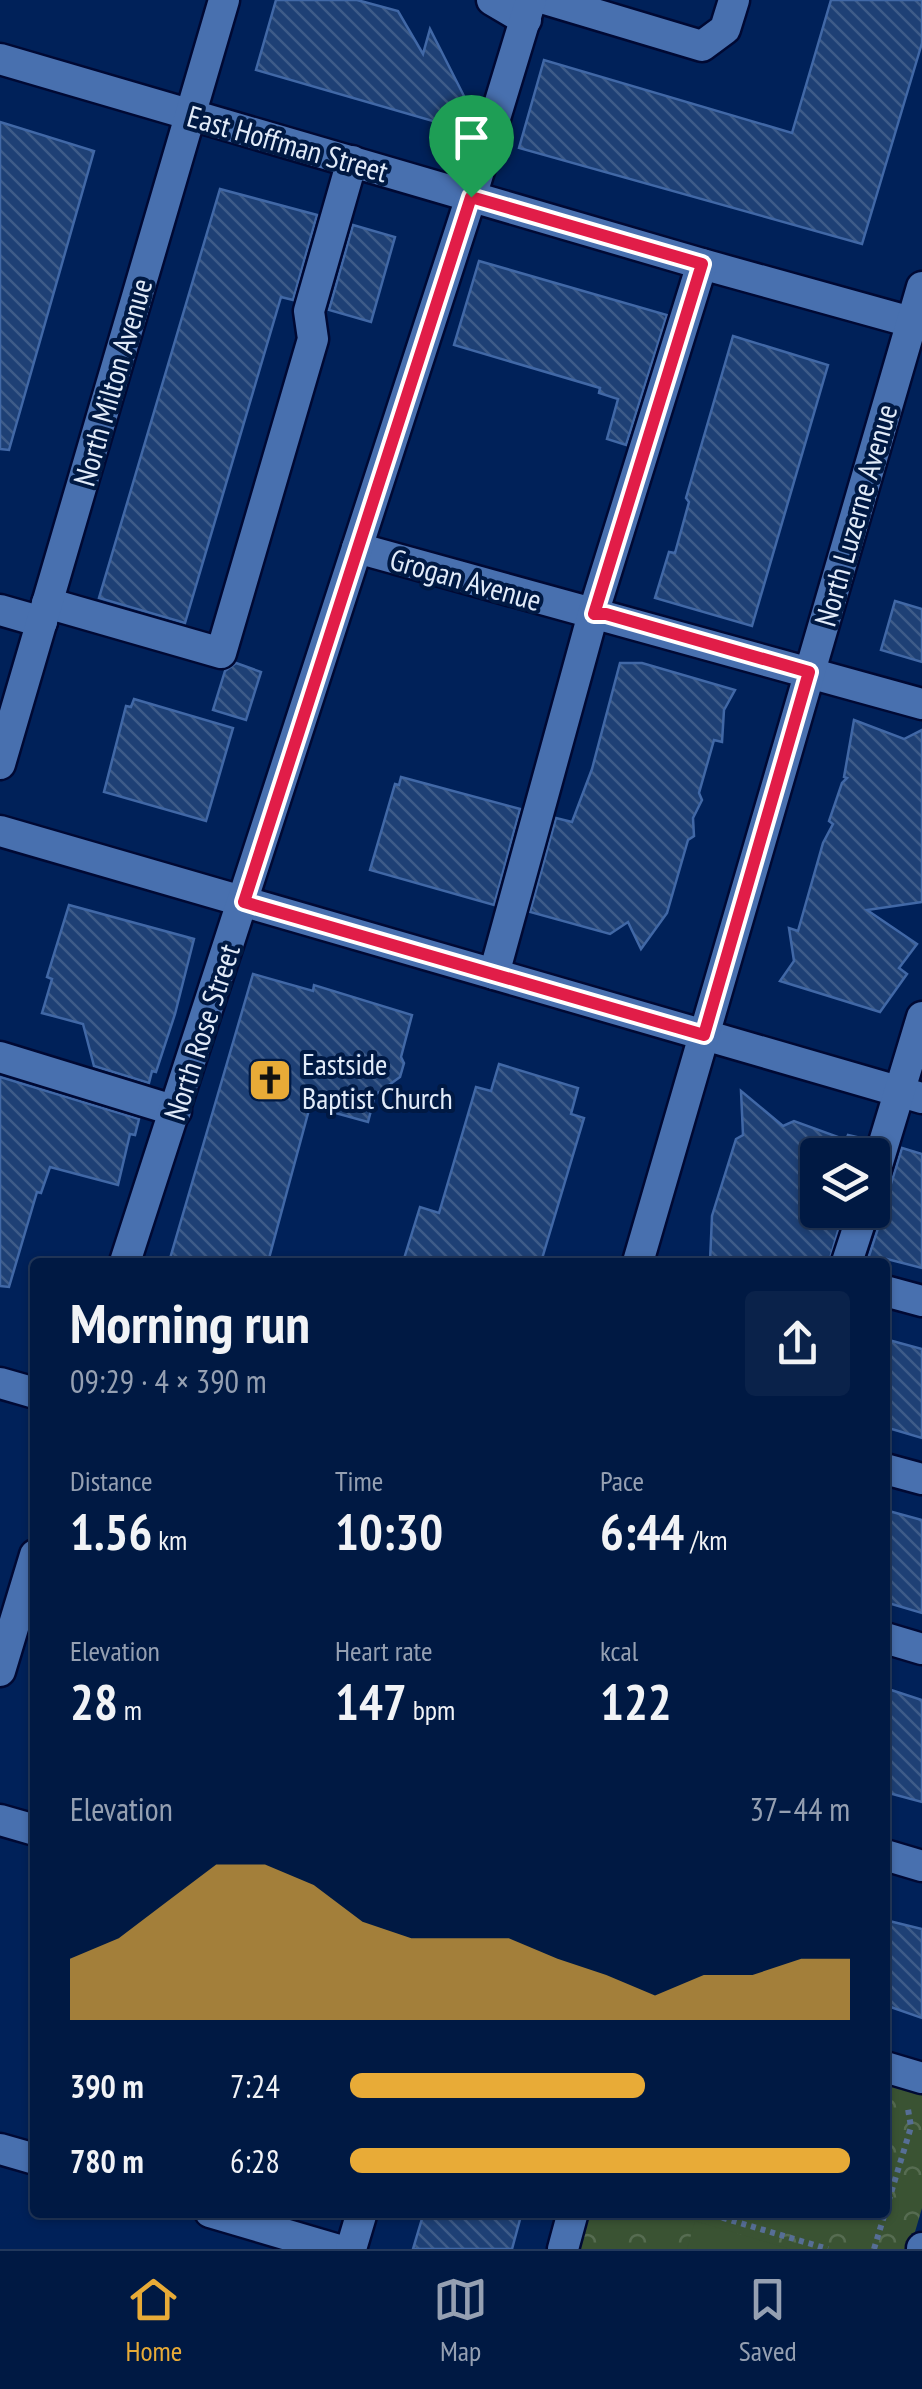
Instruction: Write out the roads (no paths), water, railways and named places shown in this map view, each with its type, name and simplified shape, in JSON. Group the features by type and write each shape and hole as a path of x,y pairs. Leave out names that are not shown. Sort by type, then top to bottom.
{"street":[{"name":"North Milton Avenue","path":"0,764 224,0"},
{"path":"492,0 535,6 702,46 725,29 734,0"},
{"name":"North Rose Street","path":"125,1258 535,6"},
{"name":"East Hoffman Street","path":"0,58 702,264 917,323"},
{"path":"0,610 44,612 221,653 312,339 309,311 352,161"},
{"path":"494,974 594,614 702,264"},
{"name":"North Luzerne Avenue","path":"639,1258 809,672 917,323 922,287"},
{"name":"Grogan Avenue","path":"357,548 922,704"},
{"path":"0,830 912,1095"},
{"path":"890,1143 912,1095 922,1017"},
{"path":"0,1057 176,1111"},
{"path":"848,1258 858,1228"},
{"path":"890,1291 922,1300"},
{"path":"0,1383 30,1392"},
{"path":"890,1470 922,1480"},
{"path":"0,1671 30,1569"},
{"path":"890,1639 922,1649"},
{"path":"0,1820 30,1829"},
{"path":"890,1856 922,1866"},
{"path":"890,2068 922,2078"},
{"path":"0,2149 30,2158"},
{"path":"230,2218 334,2249"},
{"path":"351,2249 360,2218"},
{"path":"562,2249 571,2218"}],"place":[{"name":"Eastside Baptist Church","path":"270,1080"}]}
